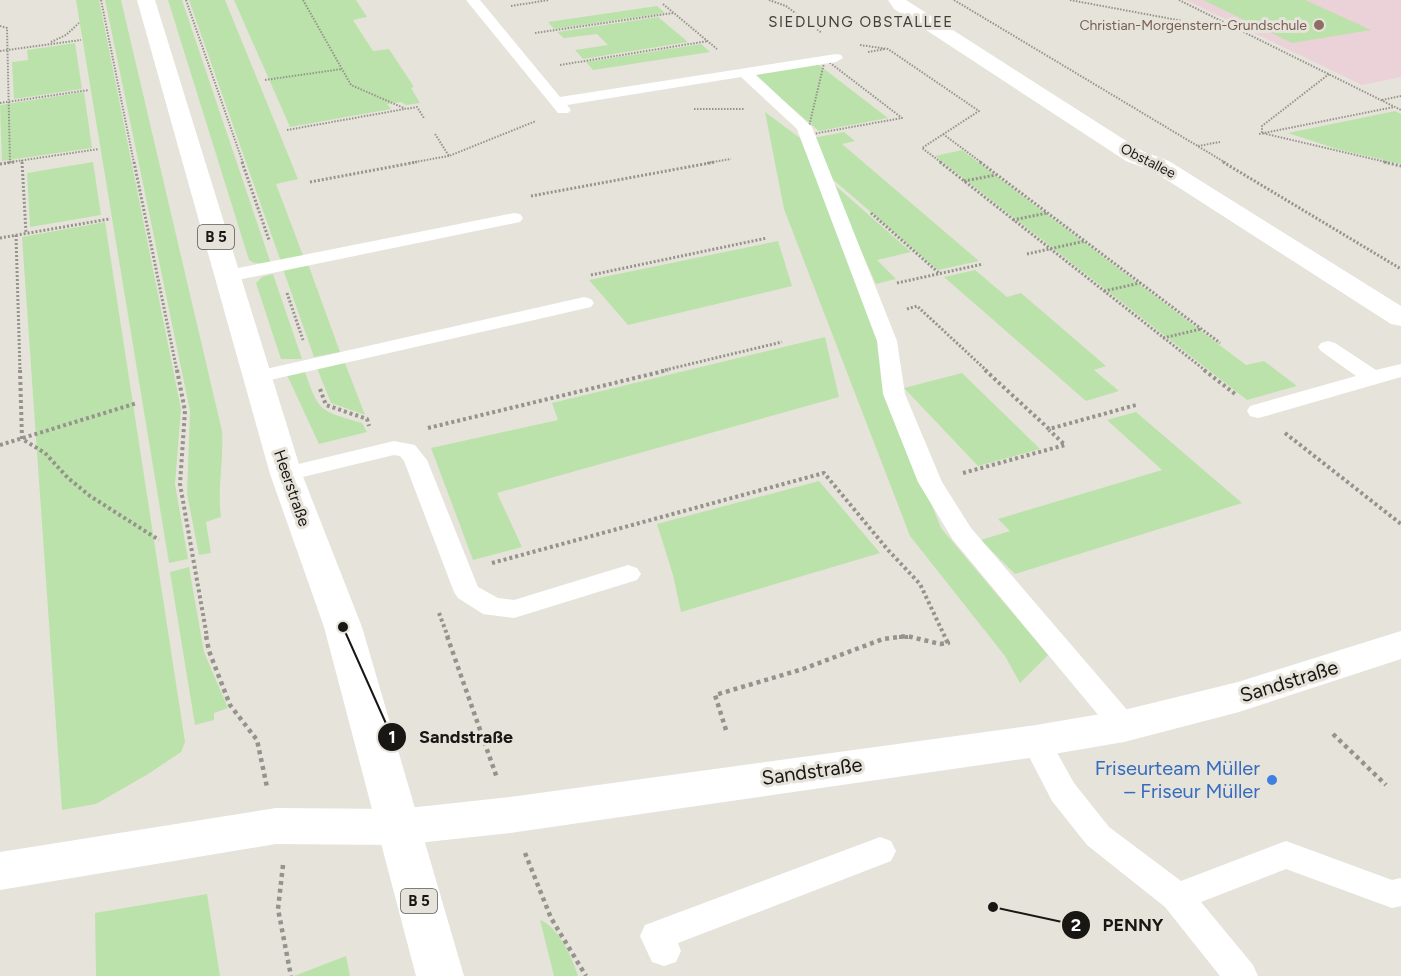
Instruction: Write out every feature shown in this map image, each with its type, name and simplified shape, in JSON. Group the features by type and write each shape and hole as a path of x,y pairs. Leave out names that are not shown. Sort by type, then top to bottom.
{"street":[{"name":"Heerstraße","path":"146,0 286,474 343,627 440,976"},
{"name":"Obstallee","path":"897,0 900,5 1134,156 1161,165 1401,318"},
{"name":"Sandstraße","path":"0,871 276,826 399,827 510,815 1036,741 1124,726 1239,698 1401,645"}],"lane":[{"path":"473,0 559,106 830,58"},
{"path":"745,73 804,127 887,341 894,394 930,483 962,534 1124,726"},
{"path":"228,276 514,218"},
{"path":"257,377 584,303"},
{"path":"1328,346 1373,378"},
{"path":"1257,411 1401,370"},
{"path":"286,474 394,448 407,450 415,460 467,592 492,607 514,609 628,574"},
{"path":"1036,741 1063,792 1098,836 1177,897 1241,976"},
{"path":"664,951 657,936 880,851"},
{"path":"1177,897 1286,855 1392,894 1401,892"}],"path":[{"path":"101,0 185,411 180,484 209,651 230,705 257,740"},
{"path":"186,0 326,405 367,419"},
{"path":"303,0 351,86 406,109"},
{"path":"769,0 786,6 824,34"},
{"path":"954,0 1401,269"},
{"path":"1070,0 1215,27 1229,24"},
{"path":"1179,0 1401,110"},
{"path":"663,4 720,52"},
{"path":"504,38 674,13"},
{"path":"45,45 66,35 79,23"},
{"path":"0,26 7,28 10,162"},
{"path":"0,51 81,40"},
{"path":"530,70 708,41"},
{"path":"852,44 888,49 979,111 922,148 1401,524"},
{"path":"867,52 888,49"},
{"path":"807,135 902,118 830,58"},
{"path":"265,80 342,69"},
{"path":"1261,134 1262,126 1329,74"},
{"path":"0,103 89,90"},
{"path":"1381,100 1401,96"},
{"path":"1261,134 1395,106"},
{"path":"287,130 417,107 424,118"},
{"path":"944,134 1220,342"},
{"path":"1261,134 1401,166"},
{"path":"1198,146 1220,142"},
{"path":"0,164 99,149"},
{"path":"310,182 449,156"},
{"path":"22,160 27,233"},
{"path":"820,169 940,274"},
{"path":"964,181 997,174"},
{"path":"1013,220 1048,213"},
{"path":"0,238 109,219"},
{"path":"16,235 22,438"},
{"path":"1027,254 1085,241"},
{"path":"867,290 983,264"},
{"path":"1103,291 1140,282"},
{"path":"877,315 917,306 1065,445 930,483"},
{"path":"1163,338 1202,329"},
{"path":"427,428 782,342"},
{"path":"0,445 137,404"},
{"path":"1049,429 1136,405"},
{"path":"22,438 45,453 68,478 90,496 159,540"},
{"path":"459,572 824,473 888,550 920,584 948,643 940,644 907,636 884,639 803,669 715,695 726,730"},
{"path":"486,734 495,733"},
{"path":"1333,734 1386,785"},
{"path":"284,867 278,909 291,976"},
{"path":"551,918 586,976"}],"shaded area":[{"name":"Christian-Morgenstern-Grundschule","path":"1186,0 1401,0 1401,77 1362,85"}],"green space":[{"path":"76,0 99,0 181,409 175,484 188,559 169,563"},
{"path":"105,0 121,0 222,431 221,517 206,522 211,553 199,555 187,494 190,411"},
{"path":"168,0 182,0 271,264 254,263 249,260"},
{"path":"189,0 225,0 298,179 276,184 304,258 281,262"},
{"path":"234,0 356,0 367,17 353,20 373,51 389,49 414,87 411,88 420,103 387,104 391,109 290,127"},
{"path":"1203,0 1305,0 1371,30 1292,43"},
{"path":"657,6 665,13 554,29 548,22"},
{"path":"658,17 688,42 583,59 575,50 608,45 597,34 564,38 557,32"},
{"path":"75,43 82,89 14,99 12,62 28,60 27,50"},
{"path":"701,44 710,52 593,70 586,62"},
{"path":"815,62 888,118 819,131 751,73"},
{"path":"84,92 92,148 2,161 0,105"},
{"path":"1395,111 1401,114 1401,164 1337,149 1288,133"},
{"path":"765,112 800,138 872,317 896,416 941,528 1048,655 1020,683 1005,656 910,536 784,209"},
{"path":"844,132 855,141 842,144 979,261 938,270 829,176 813,138"},
{"path":"962,150 1246,365 1264,361 1297,386 1247,400 935,156"},
{"path":"93,162 101,215 30,227 27,173"},
{"path":"829,180 911,252 877,260 896,279 876,284"},
{"path":"105,222 185,742 181,752 96,804 62,810 22,237"},
{"path":"778,241 792,286 628,325 589,280"},
{"path":"308,264 340,352 314,357 283,269"},
{"path":"975,270 1007,297 1021,293 1106,366 1094,370 1119,391 1086,401 944,277"},
{"path":"273,274 302,359 281,359 256,283 262,277"},
{"path":"825,337 839,397 497,493 522,547 473,560 431,448 558,420 552,403"},
{"path":"345,363 365,415 331,403 317,368"},
{"path":"304,369 313,394 322,407 328,412 362,423 367,432 319,444 287,375"},
{"path":"962,373 1040,449 978,466 904,388"},
{"path":"1136,412 1242,503 1015,574 981,540 1010,531 998,519 1162,470 1107,420"},
{"path":"819,481 880,553 681,612 673,575 657,524"},
{"path":"189,567 204,652 228,708 214,713 214,720 195,725 170,572"},
{"path":"207,894 220,976 96,976 95,913"},
{"path":"540,920 559,936 578,976 554,976"},
{"path":"346,956 350,976 294,976"}],"place":[{"name":"Christian-Morgenstern-Grundschule","path":"1319,25"},
{"name":"Sandstraße","path":"343,627"},
{"name":"Friseurteam Müller – Friseur Müller","path":"1272,780"},
{"name":"PENNY","path":"993,907"}],"district":[{"name":"SIEDLUNG OBSTALLEE","path":"861,22"}]}
